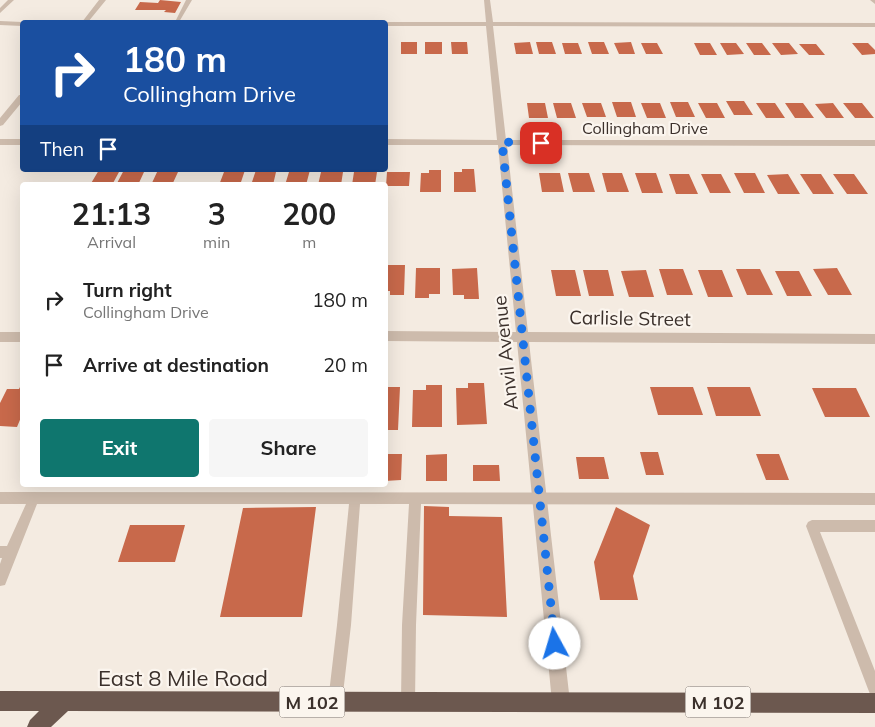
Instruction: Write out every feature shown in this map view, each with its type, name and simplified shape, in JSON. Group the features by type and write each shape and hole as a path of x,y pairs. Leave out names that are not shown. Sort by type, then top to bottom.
{"highway":[{"name":"East 8 Mile Road","path":"0,701 875,702"},
{"path":"37,727 64,701"}],"street":[{"path":"87,20 103,0"},
{"name":"Anvil Avenue","path":"487,0 561,702"},
{"path":"0,24 20,24"},
{"path":"388,24 875,25"},
{"path":"0,123 20,99"},
{"path":"0,142 20,142"},
{"name":"Collingham Drive","path":"388,142 875,143"},
{"name":"Carlisle Street","path":"388,336 875,339"},
{"path":"0,337 20,337"}],"lane":[{"path":"0,11 11,0"},
{"path":"178,20 190,0"},
{"path":"0,498 875,500"},
{"path":"0,580 6,552 34,498"},
{"path":"335,702 355,499"},
{"path":"408,702 409,625 415,499"},
{"path":"875,526 812,526 875,690"}],"building":[{"path":"160,0 181,2 175,13 164,12 166,10 135,10 140,2 158,3"},
{"path":"401,42 417,42 417,54 401,54"},
{"path":"425,42 442,42 442,54 425,54"},
{"path":"451,42 467,42 468,54 452,54"},
{"path":"530,42 533,54 516,54 514,43"},
{"path":"536,42 552,42 556,54 539,54"},
{"path":"588,42 604,42 609,54 592,54"},
{"path":"631,42 635,54 619,54 614,43"},
{"path":"562,43 578,43 582,54 565,54"},
{"path":"641,43 657,43 663,54 646,54"},
{"path":"694,43 710,43 717,55 700,55"},
{"path":"720,43 736,43 744,54 727,55"},
{"path":"746,43 762,43 771,55 754,55"},
{"path":"772,43 789,43 798,54 781,55"},
{"path":"852,43 868,43 875,50 875,54 862,55"},
{"path":"799,44 816,44 825,55 809,55"},
{"path":"726,101 744,101 753,115 734,115"},
{"path":"612,102 631,102 636,117 617,117"},
{"path":"670,102 688,102 695,117 676,117"},
{"path":"527,103 545,103 548,118 529,118"},
{"path":"553,103 571,103 576,118 557,118"},
{"path":"582,103 601,103 606,117 587,117"},
{"path":"641,103 660,103 666,118 647,118"},
{"path":"698,103 717,103 725,118 706,118"},
{"path":"756,103 775,103 785,118 766,118"},
{"path":"785,103 803,103 814,118 795,118"},
{"path":"833,103 844,118 826,118 815,104"},
{"path":"843,103 862,103 874,118 855,118"},
{"path":"462,169 474,169 476,192 454,192 454,172 462,172"},
{"path":"429,170 441,170 441,192 420,192 421,173 429,173"},
{"path":"98,172 119,172 114,182 92,182"},
{"path":"123,172 144,172 139,182 118,182"},
{"path":"157,172 178,172 173,182 152,182"},
{"path":"224,172 244,172 241,182 220,182"},
{"path":"255,172 276,172 274,182 252,182"},
{"path":"289,172 309,172 307,182 286,182"},
{"path":"321,172 343,172 341,182 319,182"},
{"path":"354,172 377,172 375,182 352,182"},
{"path":"387,172 410,172 409,186 388,186 388,182 386,182"},
{"path":"539,173 560,173 564,192 542,192"},
{"path":"568,173 589,173 595,192 573,192"},
{"path":"602,173 622,173 629,192 607,192"},
{"path":"635,173 656,173 663,193 642,193"},
{"path":"734,173 755,173 765,193 744,193"},
{"path":"669,174 689,174 698,194 676,194"},
{"path":"701,174 721,174 731,193 710,193"},
{"path":"788,174 800,194 778,194 767,175"},
{"path":"800,174 821,174 834,194 813,194"},
{"path":"833,174 854,174 868,194 847,194"},
{"path":"388,265 405,265 404,295 390,295 390,291 388,291"},
{"path":"416,268 440,268 440,294 429,294 429,298 415,298"},
{"path":"477,268 479,299 464,299 464,295 453,295 452,269"},
{"path":"837,268 852,295 828,295 813,269"},
{"path":"659,269 683,269 693,295 667,295"},
{"path":"736,269 760,269 773,295 747,295"},
{"path":"551,270 575,270 581,296 556,296"},
{"path":"583,270 608,270 614,296 589,296"},
{"path":"646,270 654,297 629,297 621,271"},
{"path":"698,270 722,270 733,297 708,297"},
{"path":"775,271 799,271 812,296 787,296"},
{"path":"468,383 484,383 487,424 457,425 456,388 468,388"},
{"path":"426,385 442,385 442,427 412,427 413,390 426,390"},
{"path":"20,387 20,420 17,427 0,426 0,403 7,389 19,389"},
{"path":"388,387 400,387 398,430 388,430"},
{"path":"650,387 693,387 703,415 658,415"},
{"path":"707,387 750,387 761,416 716,416"},
{"path":"812,388 856,388 870,417 825,417"},
{"path":"640,452 658,452 664,475 646,475"},
{"path":"388,454 402,454 401,480 388,481"},
{"path":"447,454 447,481 426,481 426,455"},
{"path":"756,454 779,454 789,480 766,480"},
{"path":"576,457 604,457 609,479 579,479"},
{"path":"473,465 499,465 500,481 473,481"},
{"path":"424,506 449,507 449,516 502,517 507,617 423,615"},
{"path":"316,507 302,617 220,617 243,508"},
{"path":"616,507 650,525 633,576 638,600 600,600 594,562"},
{"path":"130,525 185,525 175,562 118,562"}],"route":[{"path":"541,143 502,142 555,644"}]}
